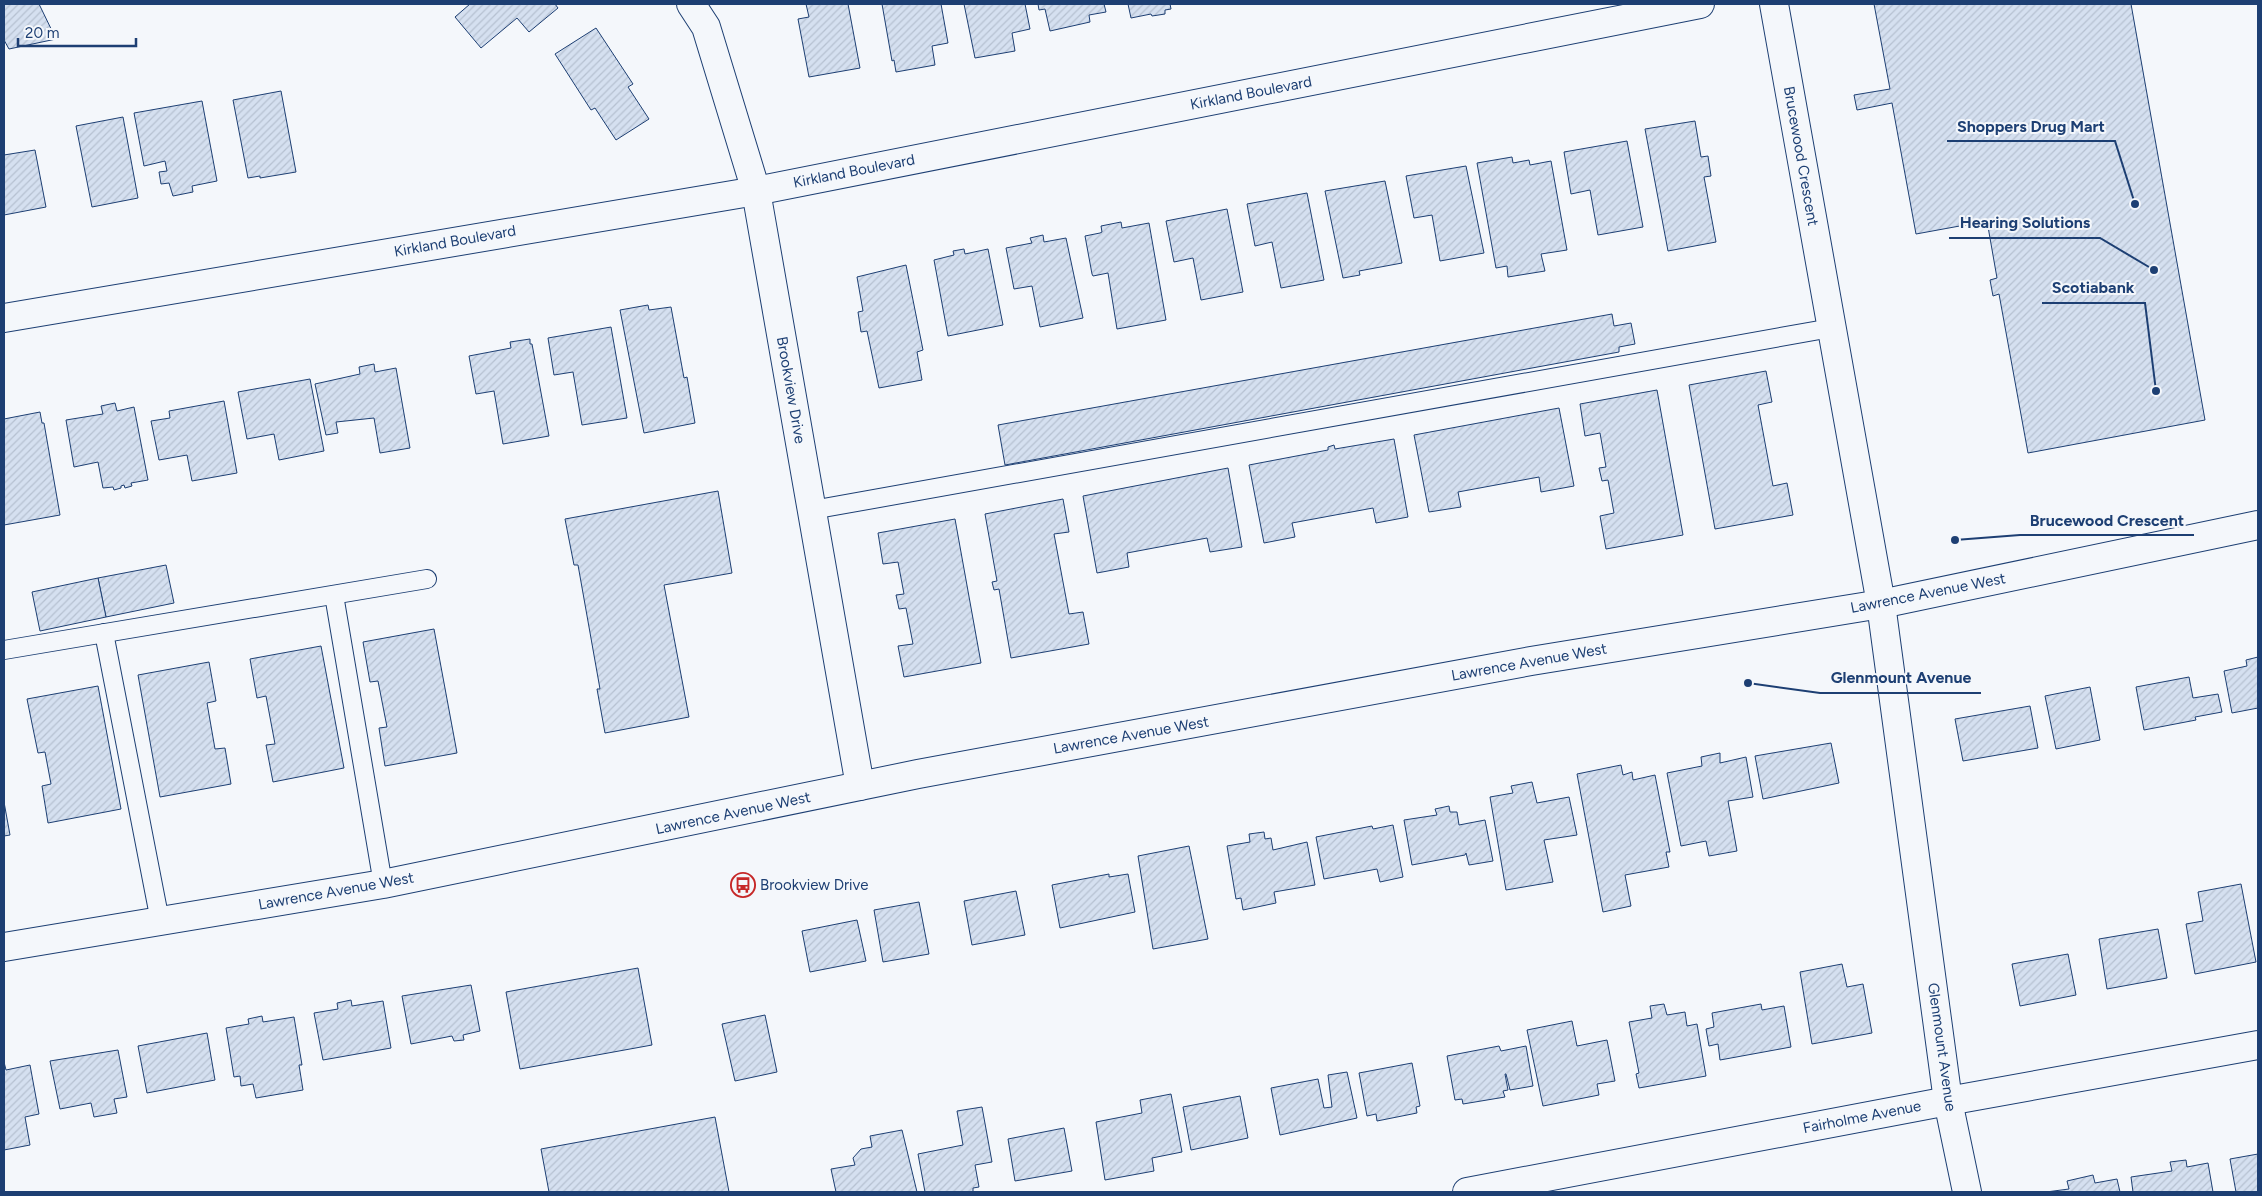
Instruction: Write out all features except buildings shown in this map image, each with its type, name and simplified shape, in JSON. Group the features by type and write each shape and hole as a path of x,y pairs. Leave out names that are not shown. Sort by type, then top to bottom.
{"street":[{"name":"Brookview Drive","path":"691,4 706,27 756,190 860,786"},
{"name":"Kirkland Boulevard","path":"4,318 756,190 1700,4"},
{"name":"Brucewood Crescent","path":"1774,4 1881,604"},
{"name":"Lawrence Avenue West","path":"4,947 383,884 860,786 1531,661 1881,604 2258,525"},
{"name":"Glenmount Avenue","path":"1881,604 1948,1101 1967,1192"},
{"name":"Fairholme Avenue","path":"1467,1192 2258,1044"}],"lane":[{"path":"812,510 1831,328"},
{"path":"4,650 427,580"},
{"path":"334,595 383,884"},
{"path":"104,633 160,921"}],"place":[{"name":"Shoppers Drug Mart","path":"2135,204"},
{"name":"Hearing Solutions","path":"2154,270"},
{"name":"Scotiabank","path":"2156,391"},
{"name":"Brucewood Crescent","path":"1955,540"},
{"name":"Glenmount Avenue","path":"1748,683"},
{"name":"Brookview Drive","path":"743,885"}]}
